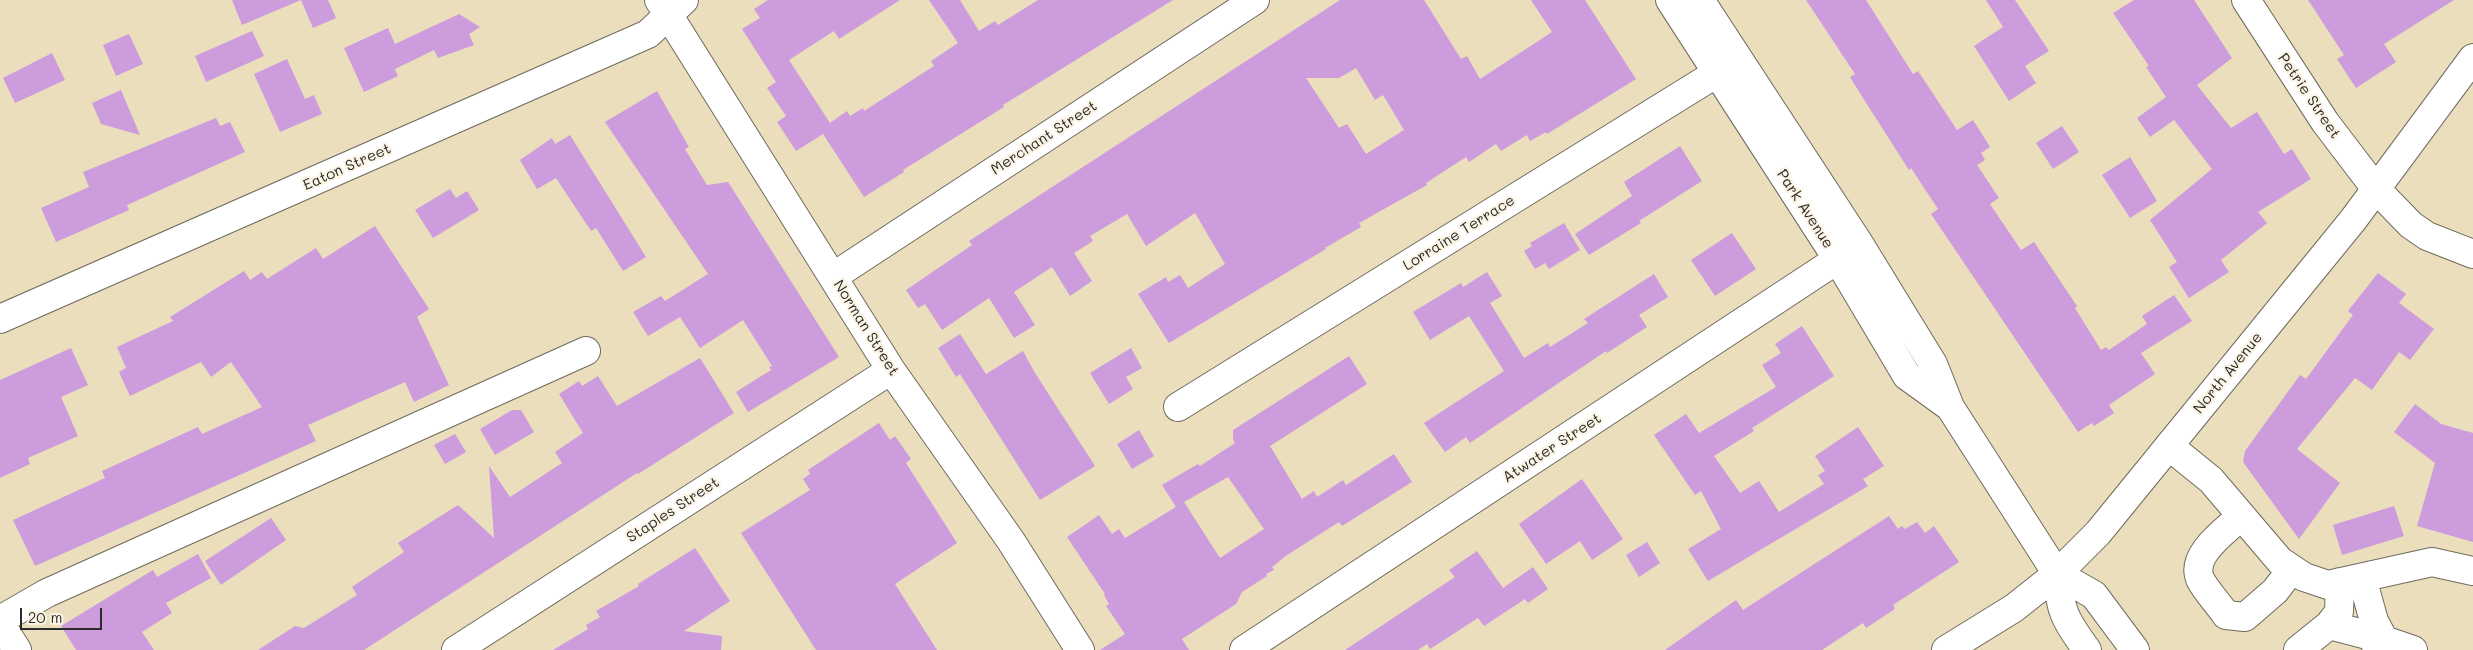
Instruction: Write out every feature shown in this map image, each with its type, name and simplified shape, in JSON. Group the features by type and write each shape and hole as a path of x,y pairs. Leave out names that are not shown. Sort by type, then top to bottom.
{"street":[{"name":"Merchant Street","path":"834,276 1255,0"},
{"name":"Park Avenue","path":"1670,0 1728,66 1849,253 1933,364 1950,408 2057,574 2094,595 2135,650"},
{"name":"Park Avenue","path":"1700,0 1728,66"},
{"name":"Petrie Street","path":"2246,0 2325,122 2376,189 2411,225 2427,236 2473,254"},
{"name":"Norman Street","path":"670,5 891,370 1012,541 1076,649"},
{"name":"Eaton Street","path":"0,319 648,34 670,5"},
{"name":"North Avenue","path":"1954,648 2014,608 2057,574 2098,533 2376,189 2473,58"},
{"name":"Lorraine Terrace","path":"1178,407 1728,66"},
{"name":"Atwater Street","path":"1244,650 1849,253"},
{"path":"0,620 47,593 586,351"},
{"name":"Staples Street","path":"456,650 891,370"},
{"path":"2169,446 2211,480 2280,561 2304,577 2328,585 2414,564 2432,562 2473,571"},
{"path":"2242,516 2207,549 2200,562 2200,578 2226,615 2245,617 2275,591 2292,569"},
{"name":"Park Avenue","path":"2057,574 2059,603 2064,616 2087,650"},
{"path":"2298,650 2329,625 2339,612 2351,580"},
{"path":"2351,580 2374,622 2378,645"},
{"path":"0,623 17,650"},
{"path":"2329,625 2378,645 2413,650"}],"building":[{"path":"232,0 301,0 242,25"},
{"path":"301,0 328,0 336,18 313,28"},
{"path":"768,0 900,0 839,39 834,31 789,60 830,123 847,111 850,116 863,108 864,111 934,66 931,61 958,43 929,0 960,0 979,31 995,21 998,25 1038,0 1173,0 1003,105 1004,107 903,170 904,172 864,197 823,134 796,151 777,122 786,116 767,88 776,82 742,29 760,18 754,9"},
{"path":"1340,0 1424,0 1461,59 1467,56 1480,79 1552,32 1531,0 1585,0 1636,79 1547,134 1546,132 1530,141 1527,135 1501,151 1496,144 1469,162 1466,157 1426,183 1427,185 1359,223 1361,227 1326,249 1169,343 1138,294 1166,277 1168,282 1180,275 1188,288 1225,264 1195,213 1146,246 1127,214 1090,236 1093,241 1074,253 1092,281 1070,296 1052,267 1014,292 1035,325 1014,338 989,298 942,330 925,304 918,308 906,290 972,245 969,241","holes":["1356,68 1375,100 1383,95 1404,130 1366,154 1347,124 1339,128 1306,78 1339,78"]},
{"path":"1806,0 1866,0 1913,74 1918,71 1957,130 1973,120 1990,147 1981,153 1985,160 1977,165 1999,198 1990,204 2021,250 2034,242 2077,306 2075,308 2101,350 2106,347 2109,350 2147,324 2142,316 2174,295 2192,321 2141,353 2155,374 2109,405 2114,413 2094,426 2092,423 2078,432 1931,214 1938,209 1911,168 1909,170 1868,106 1850,77 1855,74"},
{"path":"1986,0 2015,0 2049,51 2025,66 2036,83 2009,101 1974,46 2003,27"},
{"path":"2134,0 2194,0 2232,58 2197,85 2231,128 2257,112 2284,154 2292,149 2311,179 2258,212 2267,223 2221,260 2229,272 2189,298 2169,267 2177,262 2150,220 2212,169 2174,120 2150,137 2137,118 2166,97 2146,67 2149,66 2113,13"},
{"path":"2308,0 2454,0 2384,44 2396,62 2356,88 2337,59 2344,55"},
{"path":"459,14 480,27 469,34 474,45 438,58 434,50 395,69 398,76 364,92 344,48 388,28 395,44"},
{"path":"252,31 264,56 206,82 195,56"},
{"path":"129,34 143,64 116,76 103,45"},
{"path":"52,53 65,80 15,103 3,78"},
{"path":"287,59 305,99 314,95 322,114 280,132 254,74"},
{"path":"121,90 140,135 101,124 92,103"},
{"path":"657,91 689,147 685,149 707,185 728,182 839,357 748,412 736,392 771,370 769,367 772,366 743,320 700,348 680,317 648,336 633,312 661,296 665,301 708,274 605,122"},
{"path":"216,118 220,126 230,122 245,152 127,205 129,210 56,242 41,208 89,187 83,172"},
{"path":"2062,126 2079,152 2053,169 2036,143"},
{"path":"570,135 646,257 623,271 596,228 591,231 556,178 537,189 520,160 552,138 555,144"},
{"path":"1680,146 1702,181 1639,221 1641,223 1589,255 1575,234 1632,196 1624,182"},
{"path":"2130,157 2157,201 2130,218 2102,175"},
{"path":"450,189 456,198 467,191 479,210 433,238 415,210"},
{"path":"1564,223 1580,250 1549,269 1545,263 1535,269 1524,251 1532,246 1530,243"},
{"path":"375,226 429,309 417,317 449,385 414,402 405,382 308,425 316,441 35,566 13,520 105,478 102,471 198,427 202,434 262,407 231,362 211,377 201,362 130,396 119,372 126,368 117,347 173,321 170,317 244,271 250,280 262,272 267,279 316,248 323,259"},
{"path":"1732,233 1756,269 1715,296 1691,260"},
{"path":"1487,272 1502,296 1490,303 1524,358 1548,343 1550,347 1588,323 1584,319 1654,274 1668,297 1639,315 1647,327 1607,353 1606,351 1470,443 1466,437 1445,452 1424,423 1504,371 1469,316 1430,340 1413,312 1461,283 1463,287"},
{"path":"2378,273 2406,294 2399,303 2434,329 2410,360 2399,352 2372,390 2355,378 2297,449 2340,483 2299,539 2243,462 2245,451 2300,375 2306,379 2353,315 2348,311"},
{"path":"1802,326 1834,376 1752,428 1754,431 1714,456 1740,493 1759,481 1779,512 1824,484 1818,475 1825,471 1815,456 1858,427 1884,466 1863,479 1868,486 1708,581 1688,549 1721,529 1701,491 1695,495 1654,435 1686,414 1699,433 1776,387 1762,365 1781,353 1775,344"},
{"path":"960,334 986,374 1023,351 1035,373 1095,466 1040,500 960,374 956,377 938,348"},
{"path":"71,348 88,385 61,397 78,436 28,458 30,464 0,478 0,380"},
{"path":"1131,348 1142,368 1126,377 1133,389 1109,404 1090,373"},
{"path":"1349,356 1367,384 1270,446 1302,499 1314,491 1317,497 1343,480 1346,485 1394,454 1412,482 1342,526 1339,522 1287,555 1272,567 1274,570 1266,574 1267,576 1242,592 1236,604 1182,639 1189,650 1100,650 1125,634 1106,606 1109,604 1105,594 1067,537 1099,515 1112,534 1119,529 1125,538 1176,507 1162,485 1198,464 1200,466 1235,443 1233,430","holes":["1228,477 1264,529 1220,558 1184,502"]},
{"path":"700,358 734,413 637,473 364,650 258,650 295,626 304,628 357,595 352,587 404,552 398,543 458,505 494,538 489,466 510,497 562,463 555,452 583,433 559,394 579,381 582,386 598,376 617,406"},
{"path":"2415,404 2441,424 2473,433 2473,542 2417,526 2435,463 2394,432"},
{"path":"512,410 521,410 534,432 495,455 480,429"},
{"path":"879,423 890,440 895,436 911,459 906,463 957,543 895,584 937,650 816,650 741,533 810,490 803,479 810,474 808,470"},
{"path":"1139,430 1154,456 1132,469 1117,444"},
{"path":"455,434 466,452 445,464 434,445"},
{"path":"1582,479 1623,539 1592,560 1580,541 1546,564 1519,524"},
{"path":"2394,506 2404,536 2342,555 2333,525"},
{"path":"1889,516 1898,529 1902,526 1905,529 1917,522 1925,533 1934,526 1959,562 1893,605 1895,609 1866,628 1863,623 1822,650 1665,650 1736,600 1743,610"},
{"path":"271,518 286,540 221,585 205,561"},
{"path":"1647,542 1660,563 1639,577 1626,555"},
{"path":"695,548 730,601 684,631 722,636 721,650 553,650 588,629 586,625 600,617 596,611 639,586 638,584"},
{"path":"1477,551 1503,588 1533,567 1548,589 1528,603 1525,599 1484,626 1478,618 1430,649 1427,644 1418,650 1345,650 1455,577 1449,570"},
{"path":"198,554 211,578 166,603 172,613 142,632 154,650 76,650 61,626 153,570 157,577"}]}
